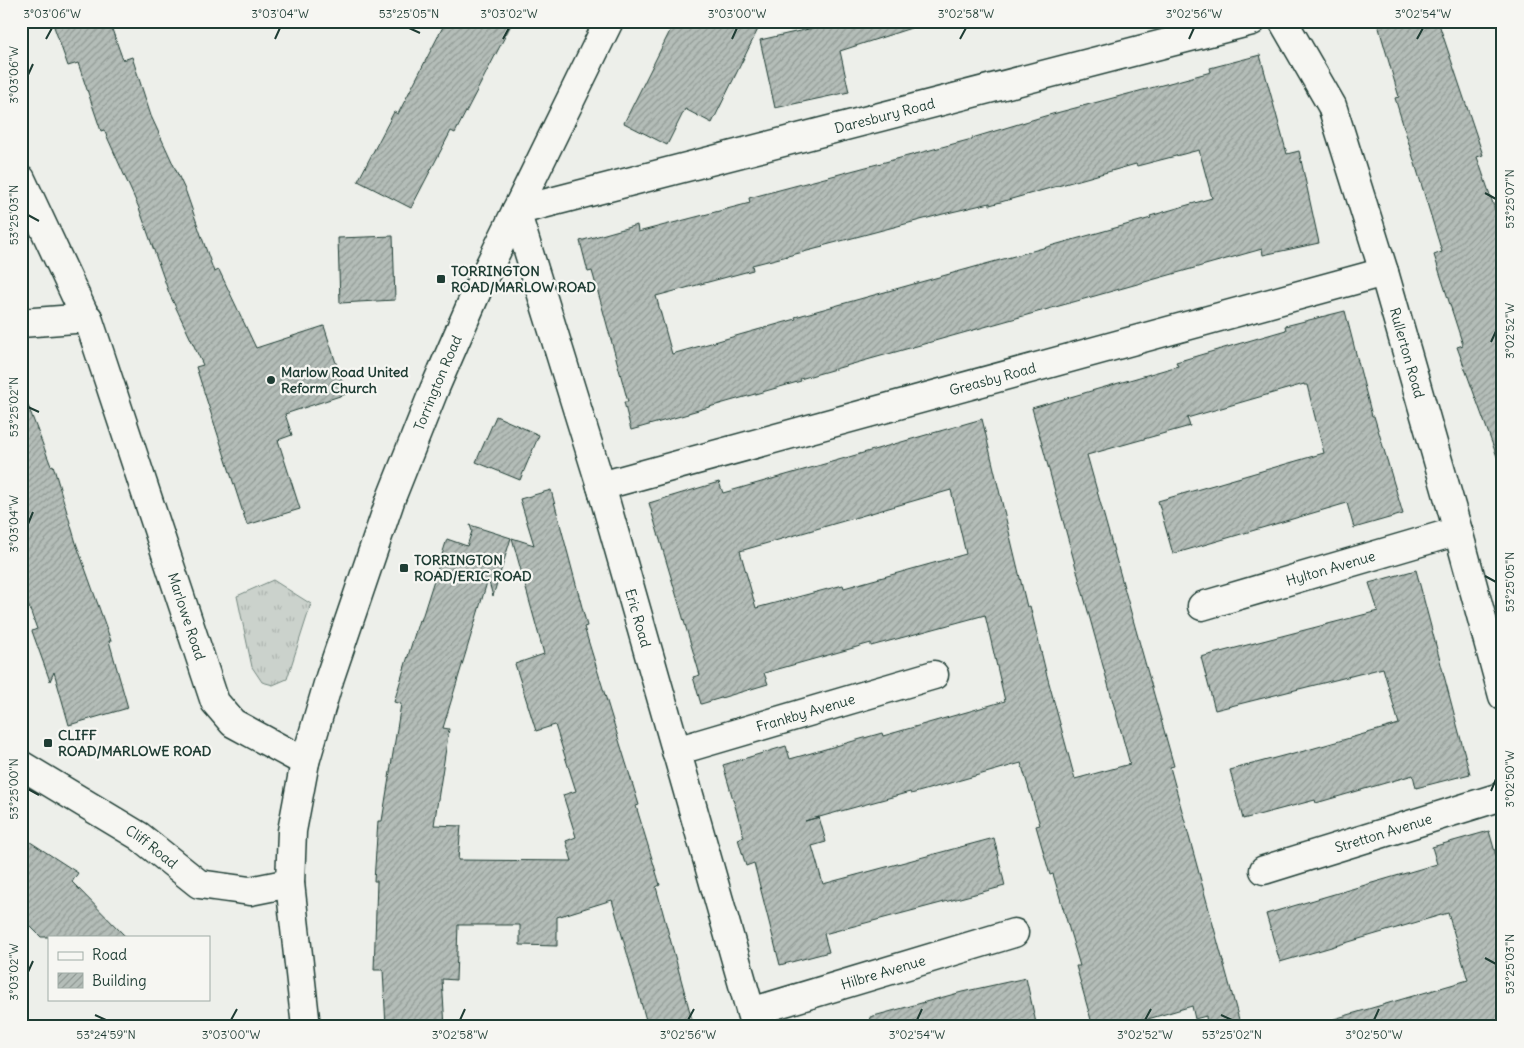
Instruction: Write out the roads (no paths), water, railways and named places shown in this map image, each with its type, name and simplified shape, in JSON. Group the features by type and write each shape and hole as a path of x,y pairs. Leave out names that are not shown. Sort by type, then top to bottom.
{"street":[{"name":"Torrington Road","path":"305,762 330,677 391,498 434,390 516,211 609,21"},
{"name":"Daresbury Road","path":"516,211 1252,21"},
{"name":"Rullerton Road","path":"1284,21 1332,106 1384,272 1503,696"},
{"name":"Marlowe Road","path":"21,180 85,316 88,318 215,702 233,723 305,762"},
{"name":"Eric Road","path":"516,211 601,486 753,1020"},
{"name":"Greasby Road","path":"601,486 1384,272"},
{"path":"21,323 88,318"},
{"name":"Hylton Avenue","path":"1202,606 1458,531"},
{"name":"Frankby Avenue","path":"676,751 934,675"},
{"path":"305,762 292,831 290,884 306,1027"},
{"name":"Cliff Road","path":"21,765 139,836 199,884 250,891 290,884"},
{"name":"Stretton Avenue","path":"1264,870 1503,796"},
{"name":"Hilbre Avenue","path":"753,1020 1014,933"}],"place":[{"name":"TORRINGTON ROAD/MARLOW ROAD","path":"441,279"},
{"name":"Marlow Road United Reform Church","path":"271,380"},
{"name":"TORRINGTON ROAD/ERIC ROAD","path":"404,568"},
{"name":"CLIFF ROAD/MARLOWE ROAD","path":"48,743"}]}
